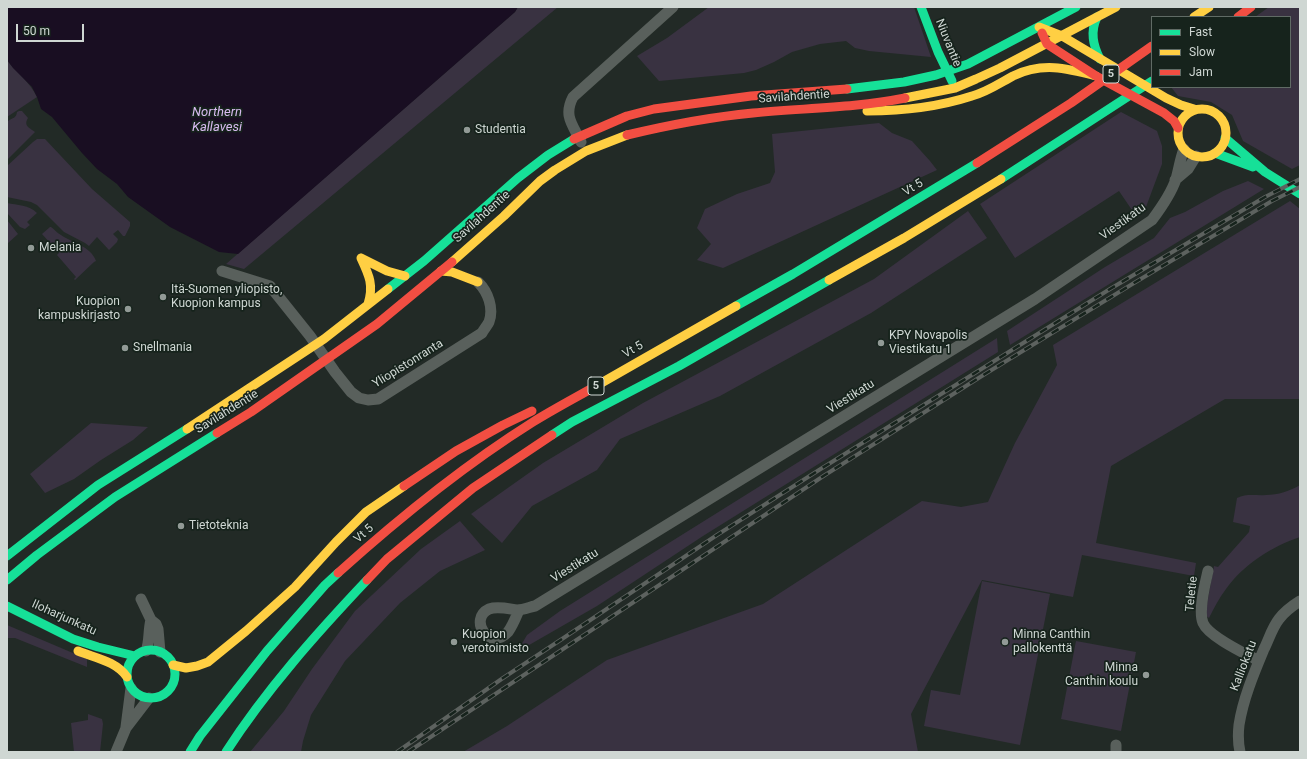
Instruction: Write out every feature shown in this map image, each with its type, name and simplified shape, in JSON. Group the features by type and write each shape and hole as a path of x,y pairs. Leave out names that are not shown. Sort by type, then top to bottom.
{"main road":[{"name":"Niuvantie","path":"921,7 935,45 954,88"},
{"name":"Savilahdentie","path":"7,556 98,485 302,355 324,339 424,261 518,178 548,155 578,136 627,116 654,109 751,96 836,90 904,82 947,72 968,64 1076,7"},
{"name":"Savilahdentie","path":"7,580 37,555 115,497 251,412 377,324 464,252 540,181 586,151 624,136 674,124 753,113 843,107 886,102 954,88 976,80 1116,7"},
{"path":"1196,16 1209,7"},
{"path":"1239,16 1251,7"},
{"path":"1097,17 1092,37 1094,47 1100,60"},
{"path":"1039,27 1062,36 1166,98 1194,110"},
{"path":"1039,27 1047,44 1096,76 1164,113 1174,121 1178,128 1179,140 1184,149 1191,154 1196,156 1205,156 1215,153 1220,148 1225,138 1225,127 1223,121 1218,115 1206,109 1194,110 1186,114 1182,118 1178,128"},
{"name":"Vt 5","path":"190,752 200,736 266,651 325,585 383,533 460,472 533,422 793,274 994,153 1071,103 1151,47"},
{"path":"800,110 881,111 938,105 966,99 1035,68 1053,68 1082,72 1096,76"},
{"name":"5","path":"226,752 244,724 322,627 388,559 473,488 572,422 679,366 904,238 1019,168 1151,82"},
{"path":"1225,138 1265,172 1300,194"},
{"path":"1215,153 1265,172"},
{"path":"464,252 464,265 468,272 478,282"},
{"path":"368,304 372,293 370,276 361,258 377,268 396,275 405,276"},
{"path":"441,271 452,272 478,282"},
{"path":"173,665 186,668 208,662 246,631 295,587 366,512 424,472 456,451 503,425 536,409 596,386"},
{"name":"Iloharjunkatu","path":"7,606 73,639 135,656"},
{"name":"Iloharjunkatu","path":"66,646 115,665 122,670 127,677"},
{"path":"154,650 166,655 173,665 175,672 174,680 166,693 149,698 140,695 131,688 127,677 127,669 130,661 135,656 146,651 154,650"}],"street":[{"path":"586,151 571,122 568,112 569,105 573,97 672,7"},
{"name":"Viestikatu","path":"519,610 535,606 1034,299 1152,220 1164,203 1175,180 1184,149"},
{"name":"Viestikatu","path":"1175,180 1188,169 1196,156"},
{"name":"Yliopistonranta","path":"222,272 270,286 310,336 351,392 359,398 368,400 378,399 482,332 489,323 491,311 488,295 478,282"},
{"name":"Teletie","path":"1208,571 1201,608 1203,623 1213,635 1259,661"},
{"path":"141,600 151,620 156,624 160,652"},
{"name":"Kalliokatu","path":"1240,752 1238,735 1240,722 1246,698 1259,661 1273,627 1286,611 1300,601"},
{"path":"146,651 149,643 149,628 151,620"},
{"path":"126,728 131,688"},
{"path":"116,752 126,728 149,698"}],"shaded area":[{"path":"518,7 558,7 244,269 226,264 515,12"},
{"path":"709,7 914,7 931,57 869,51 855,48 846,41 820,44 792,52 756,70 744,73 659,81 637,56 667,38"},
{"path":"1269,7 1300,7 1300,165 1292,169 1243,141 1232,115 1211,102 1178,96 1172,88 1291,88 1291,16 1256,16"},
{"path":"7,60 27,82 37,97 7,117"},
{"path":"19,111 22,111 28,118 26,123 27,125 35,132 7,160 7,123 15,117"},
{"path":"1121,112 1157,131 1162,146 1162,164 1146,207 1136,216 1119,191 1015,258 980,204"},
{"path":"879,123 892,133 912,141 937,170 723,268 697,260 711,244 697,228 705,209 737,194 770,183 775,172 772,134"},
{"path":"37,139 45,139 92,189 130,222 130,226 125,236 123,236 118,230 113,234 118,239 109,250 97,237 89,246 64,232 37,205 31,202 7,197 7,166"},
{"path":"1248,181 1264,189 1010,345 1007,331 1105,267 1154,238 1170,218 1185,212 1223,191"},
{"path":"1290,201 1300,209 1300,399 1225,399 1111,466 1096,543 1196,563 1194,576 1082,555 1073,597 982,580 911,714 918,752 463,752 507,726 607,660 763,604 922,501 961,507 988,502 1015,443 1057,365 1053,345"},
{"path":"7,203 34,210 37,213 27,222 30,225 25,229 20,227 7,213"},
{"path":"968,211 987,238 871,313 720,396 620,439 597,470 532,506 502,543 471,514 543,463 643,403 874,279"},
{"path":"7,220 18,234 7,244"},
{"path":"50,227 65,238 86,248 94,256 96,261 75,280 74,279 76,277 57,255 59,253 42,234"},
{"path":"997,338 998,352 703,536 597,606 517,652 527,635 560,611"},
{"path":"91,423 148,427 133,440 74,479 45,493 30,474"},
{"path":"1300,485 1300,537 1269,551 1241,572 1223,592 1209,618 1205,615 1214,566 1218,567 1249,532 1250,526 1233,522 1237,498 1248,495 1270,495 1288,491"},
{"path":"460,521 485,550 440,571 400,603 345,661 311,715 301,752 250,752 284,711 312,669 355,611 421,549"},
{"name":"Minna Canthin pallokenttä","path":"982,581 1050,594 1020,745 924,726 931,690 960,695"},
{"path":"7,625 87,659 87,667 15,638 7,638"},
{"path":"1076,641 1136,652 1121,731 1061,719"},
{"path":"88,714 102,719 103,724 100,752 74,752 71,723 88,720"}],"water":[{"name":"Northern Kallavesi","path":"7,7 518,7 515,12 238,254 219,252 170,227 128,197 117,184 97,169 82,153 52,117 41,109 32,87 7,60"}],"railway":[{"path":"397,752 503,678 717,535 819,470 1110,289 1265,197 1300,179"},
{"path":"408,752 825,475 985,374 1134,283 1272,201 1300,187"}],"traffic: fast":[{"path":"921,7 938,52 952,81"},
{"path":"847,89 904,82 936,75 968,64 1076,7"},
{"path":"1097,17 1093,38 1100,59"},
{"path":"1001,179 1151,82"},
{"path":"1225,138 1265,172 1300,194"},
{"path":"388,289 424,261 518,178 548,155 574,139"},
{"path":"1215,153 1253,167"},
{"path":"736,306 793,274 977,163"},
{"path":"552,435 572,422 679,366 829,280"},
{"path":"7,556 98,485 187,429"},
{"path":"7,580 37,555 115,497 217,433"},
{"path":"190,752 200,736 267,651 325,585 338,573"},
{"path":"226,752 241,729 292,663 367,580"},
{"path":"7,606 73,639 135,656"},
{"path":"151,650 160,652 168,657 173,665 175,674 173,683 168,691 160,696 151,698 142,696 134,691 129,683 127,674 129,665 134,657 142,652 151,650"}],"traffic: slow":[{"path":"905,98 955,88 976,79 1116,7"},
{"path":"1196,16 1209,7"},
{"path":"1039,27 1062,36 1166,98 1194,109"},
{"path":"867,111 920,108 959,100 983,92 1013,76 1034,69 1064,69 1096,76"},
{"path":"1197,109 1207,109 1219,116 1226,128 1226,133 1226,138 1219,150 1207,157 1197,157 1189,153 1182,146 1178,138 1178,128 1182,120 1189,113 1197,109"},
{"path":"452,262 504,216 540,181 555,170 586,151 627,135"},
{"path":"829,280 904,238 1001,179"},
{"path":"361,258 371,286 368,304"},
{"path":"361,258 387,271 405,276"},
{"path":"441,271 452,272 478,282"},
{"path":"187,429 324,339 388,289"},
{"path":"596,386 736,306"},
{"path":"173,665 186,668 208,662 246,631 295,587 366,512 404,486"},
{"path":"78,651 117,667 127,677"}],"traffic: jam":[{"path":"1239,16 1251,7"},
{"path":"1042,33 1047,44 1096,76 1164,113 1174,121 1178,128"},
{"path":"977,163 1071,103 1151,47"},
{"path":"574,139 627,116 654,109 751,96 847,89"},
{"path":"627,135 722,117 772,111 848,106 905,98"},
{"path":"217,433 251,412 377,324 452,262"},
{"path":"338,573 384,532 432,493 482,456 533,422 596,386"},
{"path":"404,486 456,451 532,411"},
{"path":"367,580 387,559 473,488 552,435"}],"place":[{"name":"Studentia","path":"467,130"},
{"name":"Melania","path":"31,248"},
{"name":"Itä-Suomen yliopisto, Kuopion kampus","path":"163,297"},
{"name":"Kuopion kampuskirjasto","path":"128,309"},
{"name":"KPY Novapolis Viestikatu 1","path":"881,343"},
{"name":"Snellmania","path":"125,348"},
{"name":"Tietoteknia","path":"181,526"},
{"name":"Kuopion verotoimisto","path":"454,642"},
{"name":"Minna Canthin pallokenttä","path":"1005,642"},
{"name":"Minna Canthin koulu","path":"1146,675"}]}
